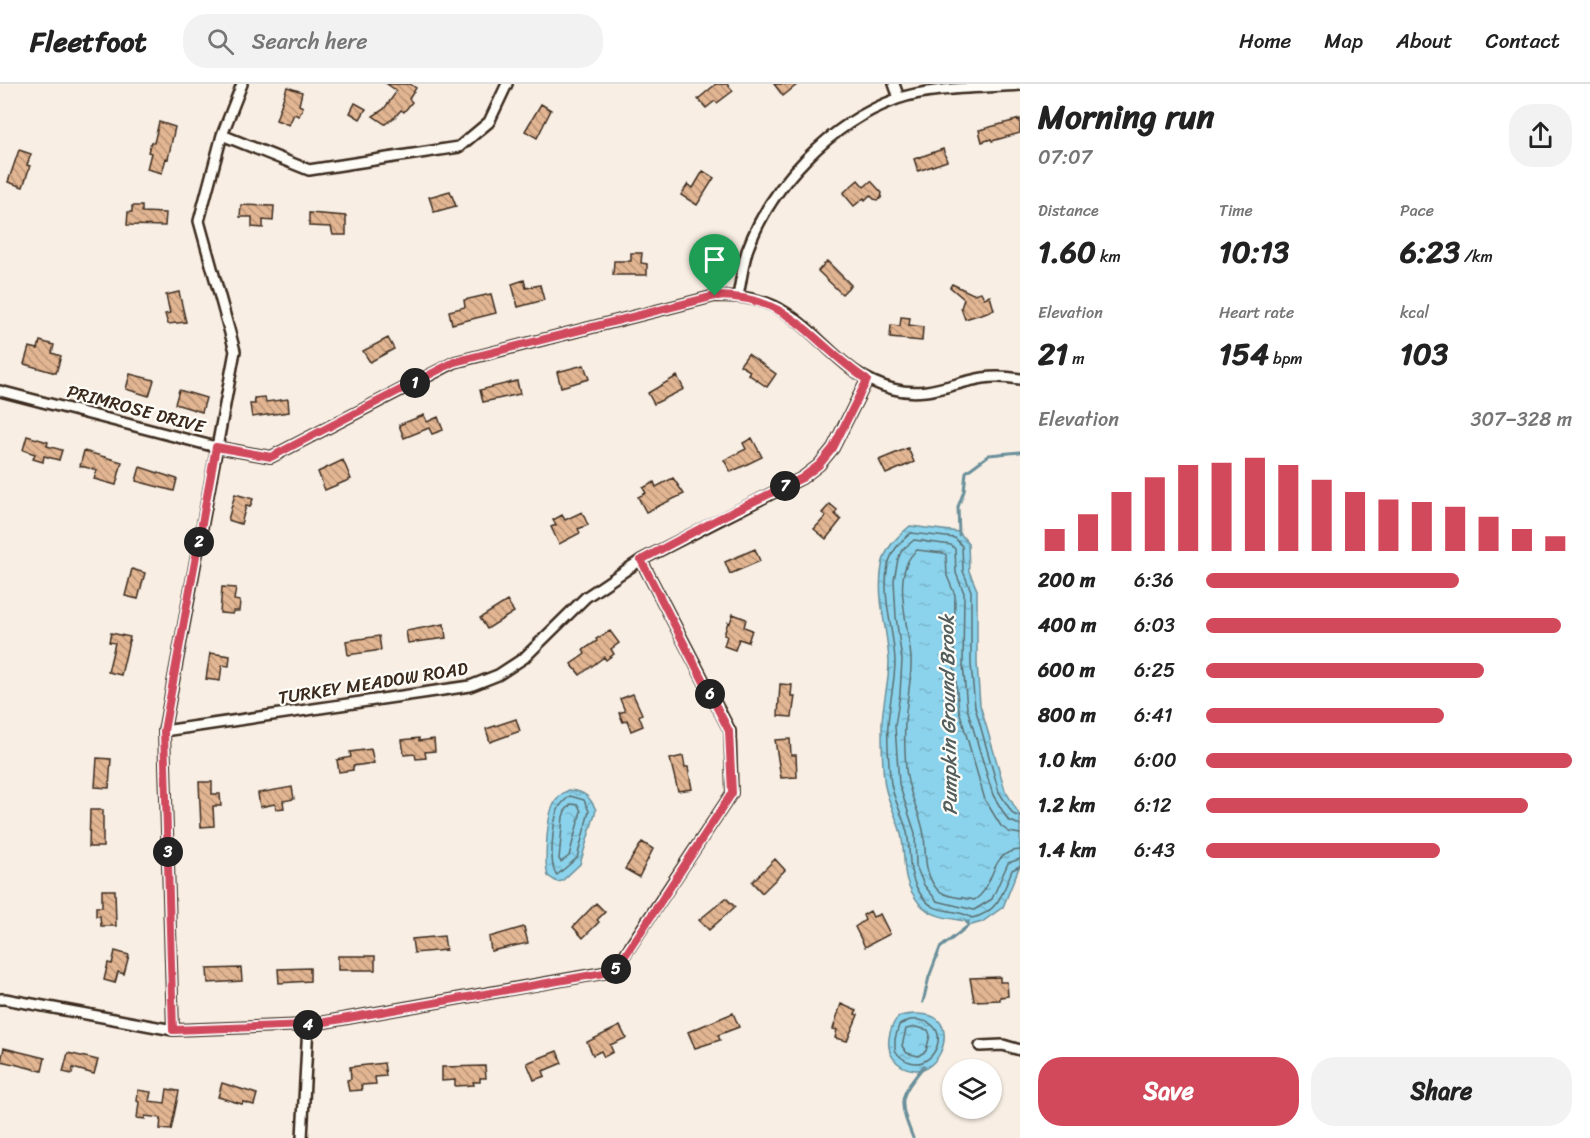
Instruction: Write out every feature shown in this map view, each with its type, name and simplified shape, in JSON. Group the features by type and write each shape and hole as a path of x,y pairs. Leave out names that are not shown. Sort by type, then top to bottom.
{"street":[{"path":"173,1030 164,731 235,351 199,221 222,135 242,84"},
{"path":"222,135 309,170 459,147 489,122 507,84"},
{"path":"894,84 899,98"},
{"path":"738,296 747,253 757,229 779,192 799,165 823,142 848,124 899,98 938,91 1020,85"},
{"name":"PRIMROSE DRIVE","path":"0,391 216,447 271,457 454,362 715,296 738,296 773,306 796,320 846,366 867,380 894,389 913,392 935,391 982,378 1020,379"},
{"name":"TURKEY MEADOW ROAD","path":"164,731 470,686 498,675 524,658 586,597 641,560 802,478 819,465 833,448 867,380"},
{"path":"0,999 173,1030 308,1025 615,971 732,793 729,731 641,560"},
{"path":"302,1138 308,1025"},
{"path":"980,1046 1003,1045 1020,1050"}],"water":[{"path":"910,526 959,532 968,543 969,571 977,590 977,663 980,705 1005,790 1020,816 1020,865 1003,907 982,922 968,926 965,921 940,916 929,911 913,894 906,877 901,834 885,786 882,718 889,662 880,590 882,566 888,549"},
{"path":"569,790 586,796 596,810 580,864 562,881 557,882 548,876 546,851 548,830 554,803"},
{"path":"905,1015 929,1015 937,1019 943,1028 944,1036 936,1060 923,1069 915,1070 902,1066 893,1058 890,1053 889,1040 892,1026 897,1019"}],"building":[{"path":"387,84 410,84 416,88 409,99 412,102 404,112 401,110 385,124 373,116 384,109 397,91"},
{"path":"716,84 727,84 733,91 706,108 698,99"},
{"path":"774,84 798,84 783,96"},
{"path":"287,87 302,92 299,105 303,107 299,116 294,114 289,125 276,120"},
{"path":"355,103 366,109 360,119 350,113"},
{"path":"541,104 551,110 537,138 525,131"},
{"path":"1020,119 1020,133 982,142 979,130"},
{"path":"159,122 175,127 168,159 166,158 162,173 147,169 151,153 148,152 151,142 154,143"},
{"path":"943,149 947,161 918,171 914,159"},
{"path":"19,150 31,154 27,165 30,166 23,187 8,182"},
{"path":"703,171 714,178 697,205 681,195 688,184 693,188"},
{"path":"858,180 864,187 871,181 882,193 881,198 874,199 870,195 854,206 843,193"},
{"path":"450,191 456,206 434,212 429,197"},
{"path":"241,205 274,206 273,221 263,220 263,228 252,227 252,217 240,217"},
{"path":"132,206 142,206 142,212 166,213 165,226 127,225 128,212 132,212"},
{"path":"309,213 346,216 346,235 333,235 331,227 309,226"},
{"path":"631,253 642,253 641,263 647,264 647,275 613,275 614,261 631,261"},
{"path":"827,261 851,285 842,294 818,271"},
{"path":"524,280 526,288 540,285 544,300 518,307 512,284"},
{"path":"952,284 973,294 981,292 984,298 990,296 994,310 965,319 961,308 964,299 950,287"},
{"path":"179,292 186,322 168,324 165,314 170,313 166,295"},
{"path":"491,294 496,313 452,324 449,311 465,307 464,300"},
{"path":"901,317 910,318 909,325 923,327 922,341 890,338 891,325 900,326"},
{"path":"388,338 394,349 370,362 363,351"},
{"path":"40,341 54,345 52,353 61,356 56,373 24,364 29,347 38,349"},
{"path":"748,354 776,374 767,387 748,374 750,371 740,365"},
{"path":"584,365 589,379 561,387 557,372"},
{"path":"130,374 154,380 149,396 126,389"},
{"path":"677,376 684,389 654,404 648,393"},
{"path":"517,381 520,394 483,402 480,390"},
{"path":"179,390 206,398 202,412 175,404"},
{"path":"265,397 266,402 288,399 289,412 252,417 250,404 255,404 254,398"},
{"path":"424,415 427,422 438,417 443,430 432,434 429,428 404,438 399,425"},
{"path":"27,436 48,442 47,446 62,450 59,460 44,456 43,462 33,459 35,454 23,450"},
{"path":"752,438 762,457 731,472 724,460 746,449 743,443"},
{"path":"908,448 914,462 886,474 879,460"},
{"path":"84,451 122,462 116,485 94,479 97,470 80,466"},
{"path":"343,460 351,479 325,490 318,472"},
{"path":"140,467 177,479 174,491 136,481"},
{"path":"673,478 684,494 646,512 638,497 646,493 643,488 654,482 656,487"},
{"path":"235,494 253,499 250,507 246,506 241,524 228,520"},
{"path":"830,504 837,510 835,514 841,520 826,539 814,529 826,516 822,513"},
{"path":"582,512 588,525 578,529 580,533 559,544 551,527 556,525 553,520 562,515 565,520"},
{"path":"755,549 760,561 730,574 725,562"},
{"path":"132,569 145,573 138,599 125,596"},
{"path":"222,587 236,588 234,600 240,601 239,611 233,611 233,614 220,613"},
{"path":"507,601 514,612 487,629 480,618"},
{"path":"733,614 746,619 744,627 752,630 748,642 739,639 735,650 724,646 727,636 724,635"},
{"path":"444,624 446,638 408,643 406,631"},
{"path":"610,631 619,643 611,649 614,654 606,660 604,657 580,675 571,664 585,654 583,650 597,641 596,639"},
{"path":"111,633 130,637 121,675 108,672 115,643 109,642"},
{"path":"379,636 381,650 348,655 346,641"},
{"path":"210,653 230,656 229,666 222,665 220,681 206,679"},
{"path":"780,684 792,685 791,696 795,696 792,717 778,716"},
{"path":"633,694 642,714 639,716 643,726 631,731 627,720 623,722 619,713 625,711 620,699"},
{"path":"516,719 520,731 490,742 486,729"},
{"path":"419,738 419,741 434,739 435,751 425,752 426,758 416,759 415,754 404,755 402,740"},
{"path":"790,739 791,755 796,755 797,777 781,778 775,740"},
{"path":"371,749 374,763 353,766 353,770 339,772 337,760 351,757 350,752"},
{"path":"683,756 685,767 688,767 692,789 678,791 670,759"},
{"path":"97,758 111,759 109,788 95,787"},
{"path":"199,782 212,782 212,794 220,794 221,806 213,806 214,826 201,827"},
{"path":"292,787 294,799 283,801 284,808 276,809 275,804 260,807 258,793"},
{"path":"90,810 103,810 103,847 89,847"},
{"path":"642,842 653,849 639,877 625,869"},
{"path":"775,859 785,870 762,893 752,882"},
{"path":"102,890 115,890 116,926 101,926 100,916 96,916 96,907 102,907"},
{"path":"726,898 735,907 709,930 699,920"},
{"path":"596,903 605,912 597,920 599,922 583,938 573,927"},
{"path":"870,911 873,917 880,914 890,934 865,947 855,927 865,920 863,915"},
{"path":"524,927 528,943 491,951 489,937"},
{"path":"444,936 446,950 414,953 412,939"},
{"path":"115,951 129,955 124,974 118,972 115,983 104,980 108,963 112,964"},
{"path":"338,956 375,956 375,970 338,970"},
{"path":"241,968 242,981 208,983 207,969"},
{"path":"310,968 310,981 279,983 278,969"},
{"path":"1000,977 1000,982 1007,982 1008,996 1000,997 1000,1000 974,1001 970,978"},
{"path":"841,1004 857,1011 855,1014 858,1015 847,1041 835,1038 837,1030 833,1029"},
{"path":"733,1013 739,1027 718,1035 720,1040 695,1048 688,1032"},
{"path":"620,1026 626,1038 610,1045 613,1052 604,1057 601,1051 593,1055 587,1042"},
{"path":"4,1048 45,1058 42,1071 1,1061"},
{"path":"557,1051 562,1063 543,1071 545,1076 534,1080 527,1063"},
{"path":"68,1053 98,1060 94,1074 73,1068 72,1074 63,1072"},
{"path":"384,1063 386,1076 375,1077 376,1084 361,1085 362,1090 349,1091 347,1080 351,1079 350,1067"},
{"path":"485,1066 486,1078 480,1078 480,1082 473,1082 474,1085 455,1086 455,1080 442,1081 442,1067"},
{"path":"222,1083 257,1094 254,1105 218,1097"},
{"path":"167,1089 179,1091 171,1130 160,1129 161,1118 145,1116 145,1119 137,1118 138,1090 151,1092 149,1101 165,1103"}],"waterway":[{"name":"Pumpkin Ground Brook","path":"959,535 958,507 964,491 966,472 989,455 1020,452"},
{"name":"Pumpkin Ground Brook","path":"923,1002 940,948 968,926 968,922"},
{"name":"Pumpkin Ground Brook","path":"913,1138 905,1115 903,1100 909,1085 924,1066"}],"route":[{"path":"715,296 738,296 773,306 796,320 846,366 867,380 833,448 819,465 802,478 641,560 729,731 732,793 615,971 308,1025 173,1030 164,731 216,447 271,457 454,362 715,296"}]}
